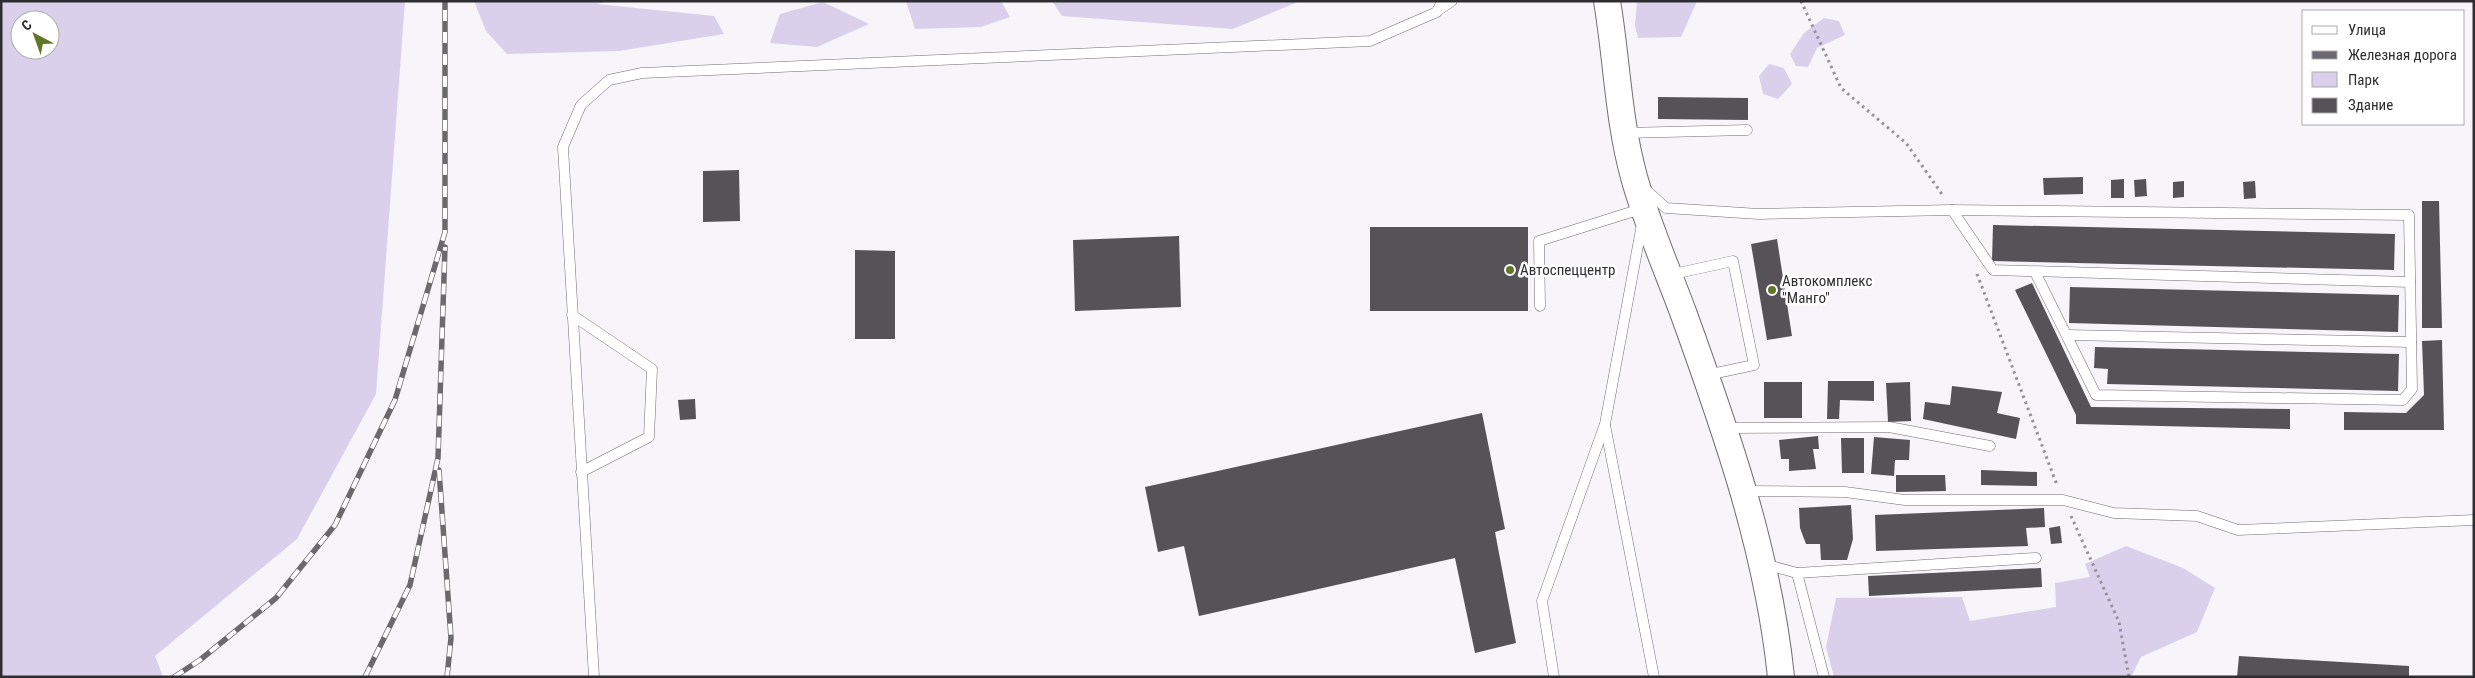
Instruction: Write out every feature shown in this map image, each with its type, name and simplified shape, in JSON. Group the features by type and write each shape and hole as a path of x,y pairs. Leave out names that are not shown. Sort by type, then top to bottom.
{"street":[{"path":"1607,1 1612,31 1617,90 1634,179 1725,428 1744,491 1763,563 1777,634 1781,677"},
{"path":"1612,31 1622,1"}],"lane":[{"path":"1437,12 1442,1"},
{"path":"594,677 563,147 581,105 609,80 642,73 1370,41 1437,12 1452,1"},
{"path":"1624,133 1747,130"},
{"path":"1634,179 1666,208 1759,214 1952,210 2409,215 2412,389 2403,400 2096,395 2036,272"},
{"path":"1540,306 1539,240 1645,208 1605,424 1542,601 1554,677"},
{"path":"1952,210 1993,270 2410,282"},
{"path":"1669,275 1733,261 1754,366 1706,375"},
{"path":"572,315 652,369 649,436 581,472"},
{"path":"2067,334 2411,342"},
{"path":"1605,424 1654,677"},
{"path":"1725,428 1889,427 1990,446"},
{"path":"1744,491 1845,492 1905,500 2063,500 2114,513 2197,516 2238,530 2474,520"},
{"path":"1763,563 1797,573 2036,558"},
{"path":"1797,573 1824,677"}],"path":[{"path":"1801,1 1841,88 1906,143 1952,210"},
{"path":"1973,265 2063,500 2119,622 2129,677"}],"green space":[{"path":"1,1 405,1 376,394 297,539 155,656 163,677 1,677"},
{"path":"474,1 609,1 597,4 714,16 724,34 619,51 507,54 486,31"},
{"path":"906,1 1001,1 1010,17 981,27 915,29"},
{"path":"1052,1 1300,1 1233,29 1062,16"},
{"path":"1637,1 1697,1 1681,37 1638,38 1635,25"},
{"path":"823,2 869,24 817,47 770,43 780,14"},
{"path":"1824,18 1839,21 1845,35 1817,48 1808,67 1796,66 1790,54 1804,33"},
{"path":"1769,64 1784,68 1792,84 1778,99 1763,94 1759,76"},
{"path":"2126,546 2183,568 2215,588 2197,632 2141,657 2131,677 1834,677 1826,647 1836,598 1962,597 1970,621 2056,607 2055,583 2090,577 2085,564"}],"building":[{"path":"1658,97 1748,98 1748,120 1658,119"},
{"path":"739,170 740,221 703,222 703,171"},
{"path":"2083,177 2083,194 2044,195 2043,178"},
{"path":"2124,179 2124,198 2111,198 2111,180"},
{"path":"2146,179 2147,196 2135,197 2134,180"},
{"path":"2184,181 2184,197 2173,198 2173,182"},
{"path":"2255,181 2256,198 2244,199 2243,182"},
{"path":"2422,201 2439,201 2442,328 2422,328"},
{"path":"1993,225 2395,234 2394,270 1992,261"},
{"path":"1370,227 1528,227 1528,311 1370,311"},
{"path":"1179,236 1181,307 1075,311 1073,240"},
{"name":"Автокомплекс \"Манго\"","path":"1777,239 1792,336 1767,340 1751,244"},
{"path":"855,250 895,251 895,339 855,339"},
{"path":"2032,283 2091,407 2290,409 2290,429 2076,424 2076,415 2015,290"},
{"path":"2070,287 2399,295 2398,332 2069,323"},
{"path":"2442,340 2444,430 2344,430 2344,412 2406,413 2424,395 2422,341"},
{"path":"2095,347 2399,354 2398,391 2107,384 2108,369 2094,368"},
{"path":"1828,381 1874,381 1874,401 1840,400 1839,419 1827,419"},
{"path":"1764,382 1802,382 1802,418 1764,418"},
{"path":"1910,382 1911,421 1888,422 1886,383"},
{"path":"1952,386 2002,392 1997,413 2020,418 2016,439 1923,419 1925,402 1950,405"},
{"path":"695,399 696,419 680,420 678,400"},
{"path":"1482,413 1505,529 1495,532 1516,643 1475,653 1455,558 1199,616 1184,546 1158,552 1145,487"},
{"path":"1818,436 1819,449 1813,449 1816,469 1789,471 1789,459 1781,459 1779,440"},
{"path":"1874,437 1910,440 1909,460 1895,460 1894,476 1871,474"},
{"path":"1841,438 1864,438 1864,473 1842,473"},
{"path":"1981,470 2037,472 2037,486 1981,485"},
{"path":"1896,475 1945,475 1946,491 1896,492"},
{"path":"1851,505 1853,539 1847,560 1821,560 1820,544 1806,544 1800,528 1799,508"},
{"path":"2044,508 2045,527 2026,528 2028,546 1876,551 1875,515"},
{"path":"2060,526 2062,543 2051,544 2049,528"},
{"path":"2041,568 2042,587 1869,596 1868,576"},
{"path":"2239,656 2409,666 2409,677 2237,677"}],"railway":[{"path":"174,677 200,660 276,598 335,525 395,400 445,232 445,1"},
{"path":"365,677 410,585 438,458 445,247"},
{"path":"439,470 451,638 447,677"}],"place":[{"name":"Автоспеццентр","path":"1510,270"},
{"name":"Автокомплекс \"Манго\"","path":"1772,290"}]}
